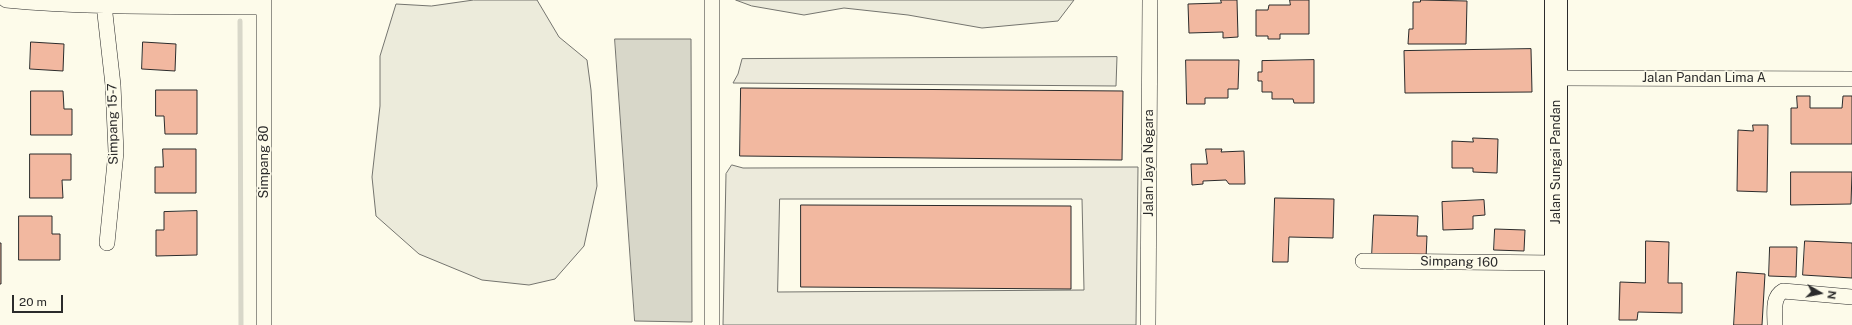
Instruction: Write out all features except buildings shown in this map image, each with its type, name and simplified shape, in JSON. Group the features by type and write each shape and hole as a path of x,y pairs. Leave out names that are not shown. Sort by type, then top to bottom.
{"street":[{"path":"6,0 104,5 264,4"},
{"path":"712,0 712,325"},
{"name":"Jalan Jaya Negara","path":"1148,325 1150,0"},
{"name":"Jalan Sungai Pandan","path":"1556,0 1556,325"},
{"name":"Simpang 80","path":"264,4 264,325"},
{"name":"Simpang 15-7","path":"104,5 113,85 116,152 107,243"},
{"name":"Jalan Pandan Lima A","path":"1555,78 1852,78"},
{"name":"Simpang 160","path":"1363,261 1556,263"},
{"path":"1775,325 1775,299 1778,293 1783,290 1852,297"}],"shaded area":[{"path":"474,0 537,0 559,37 587,60 591,90 597,186 584,246 555,279 529,285 482,280 419,254 376,216 372,177 380,106 380,56 396,4 431,6"},
{"path":"736,0 1074,0 1058,21 982,28 908,15 844,8 804,15 752,6"},
{"path":"615,39 691,39 692,322 635,321"},
{"path":"1117,57 1116,86 733,83 738,74 742,59"},
{"path":"732,165 743,168 1138,167 1136,325 723,325 726,174","holes":["780,199 1082,199 1084,290 778,292"]}],"waterway":[{"path":"240,21 241,325"}]}
